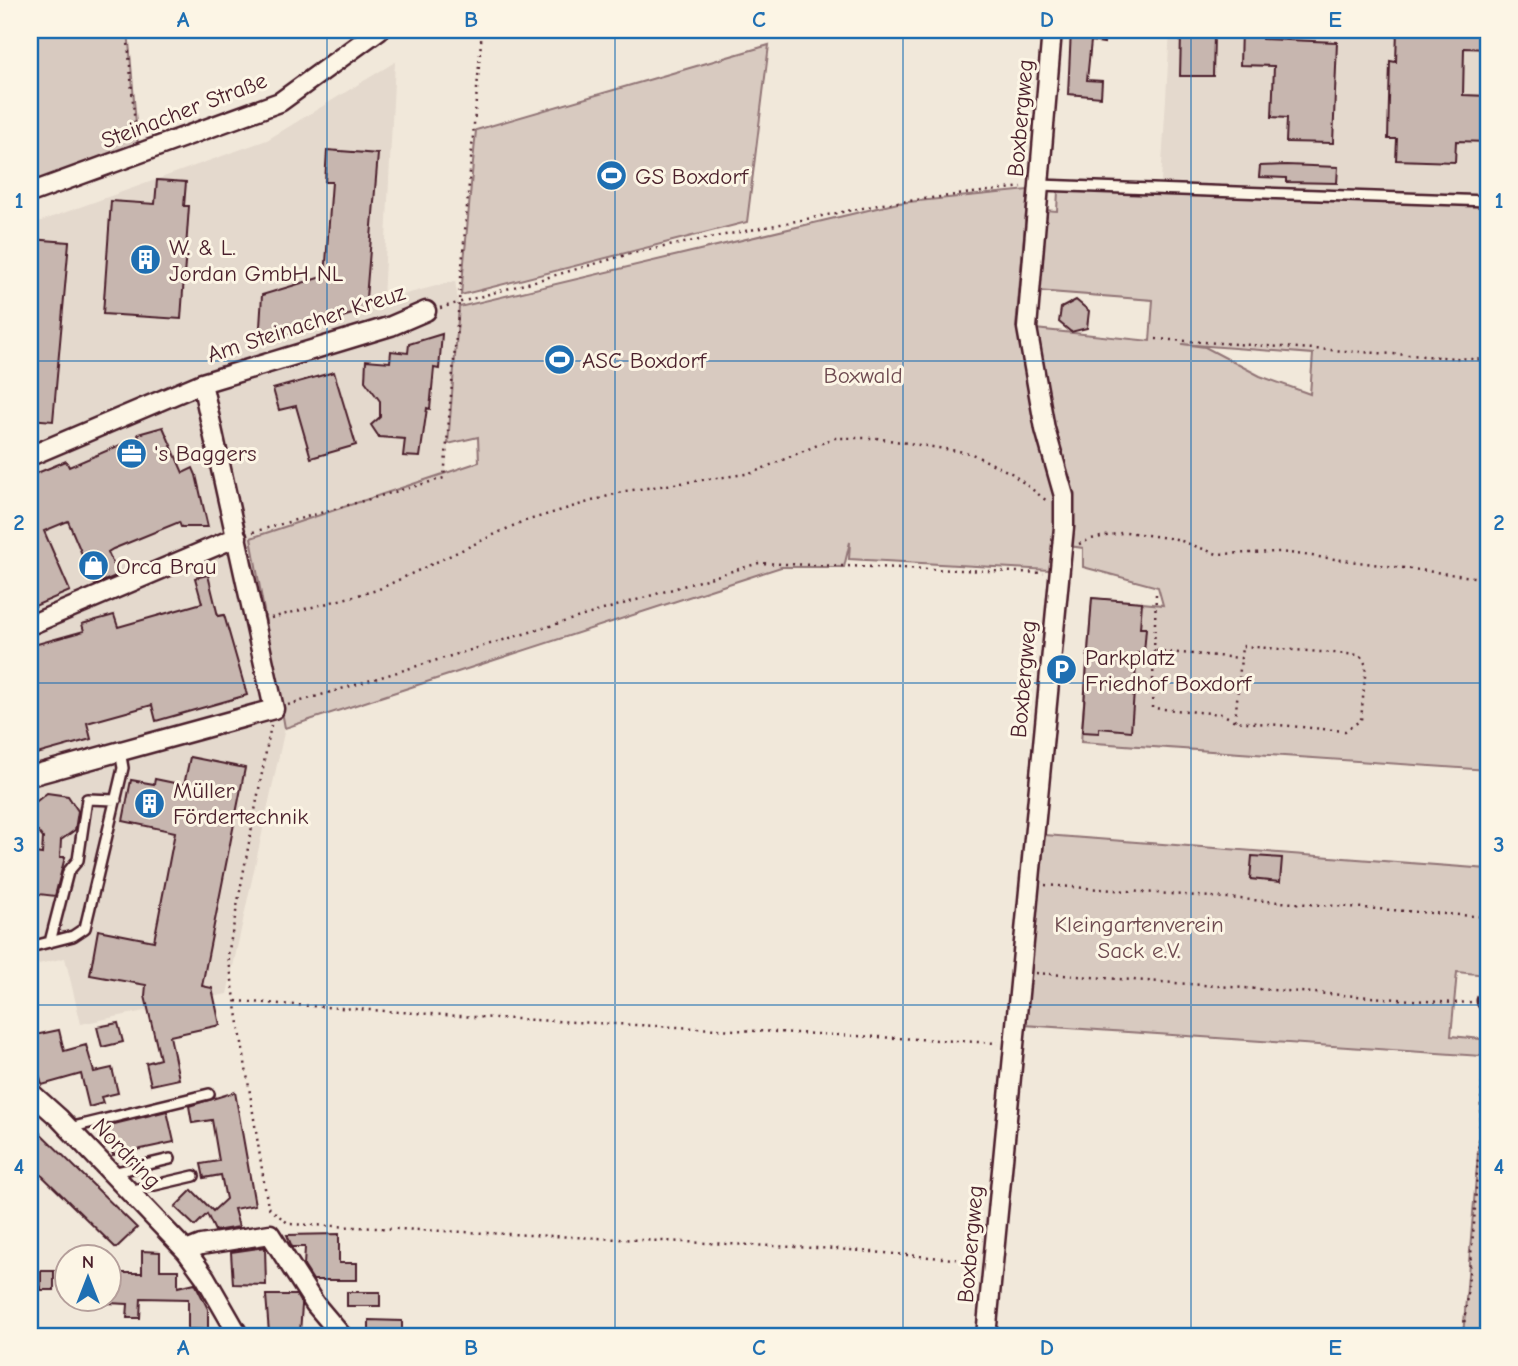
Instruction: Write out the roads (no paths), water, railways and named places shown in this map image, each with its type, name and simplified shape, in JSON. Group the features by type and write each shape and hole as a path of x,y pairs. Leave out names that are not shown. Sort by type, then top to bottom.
{"street":[{"name":"Steinacher Straße","path":"30,193 280,102 379,30"},
{"name":"Boxbergweg","path":"986,1336 1064,496 1045,429 1027,328 1052,30"},
{"name":"Am Steinacher Kreuz","path":"30,456 202,383 391,326 426,311"},
{"name":"Am Steinacher Kreuz","path":"120,751 274,709 202,383"},
{"path":"30,625 237,537"},
{"path":"30,776 120,751"},
{"name":"Nordring","path":"30,1091 112,1172 186,1251 205,1277 234,1335"},
{"path":"186,1251 201,1245 270,1234 315,1304 342,1336"}],"lane":[{"path":"1039,185 1488,201"},
{"path":"30,947 73,936 85,928 123,768 120,751"},
{"path":"50,942 68,872 78,860 87,799 116,800"},
{"path":"69,1128 209,1094"},
{"path":"112,1172 170,1160"},
{"path":"129,1191 194,1177"}],"place":[{"name":"GS Boxdorf","path":"612,176"},
{"name":"W. & L. Jordan GmbH NL","path":"146,260"},
{"name":"ASC Boxdorf","path":"559,360"},
{"name":"'s Baggers","path":"131,453"},
{"name":"Orca Brau","path":"93,566"},
{"name":"Parkplatz Friedhof Boxdorf","path":"1062,670"},
{"name":"Müller Fördertechnik","path":"150,803"}],"park label":[{"name":"Boxwald","path":"863,375"},
{"name":"Kleingartenverein Sack e.V.","path":"1139,937"}]}
